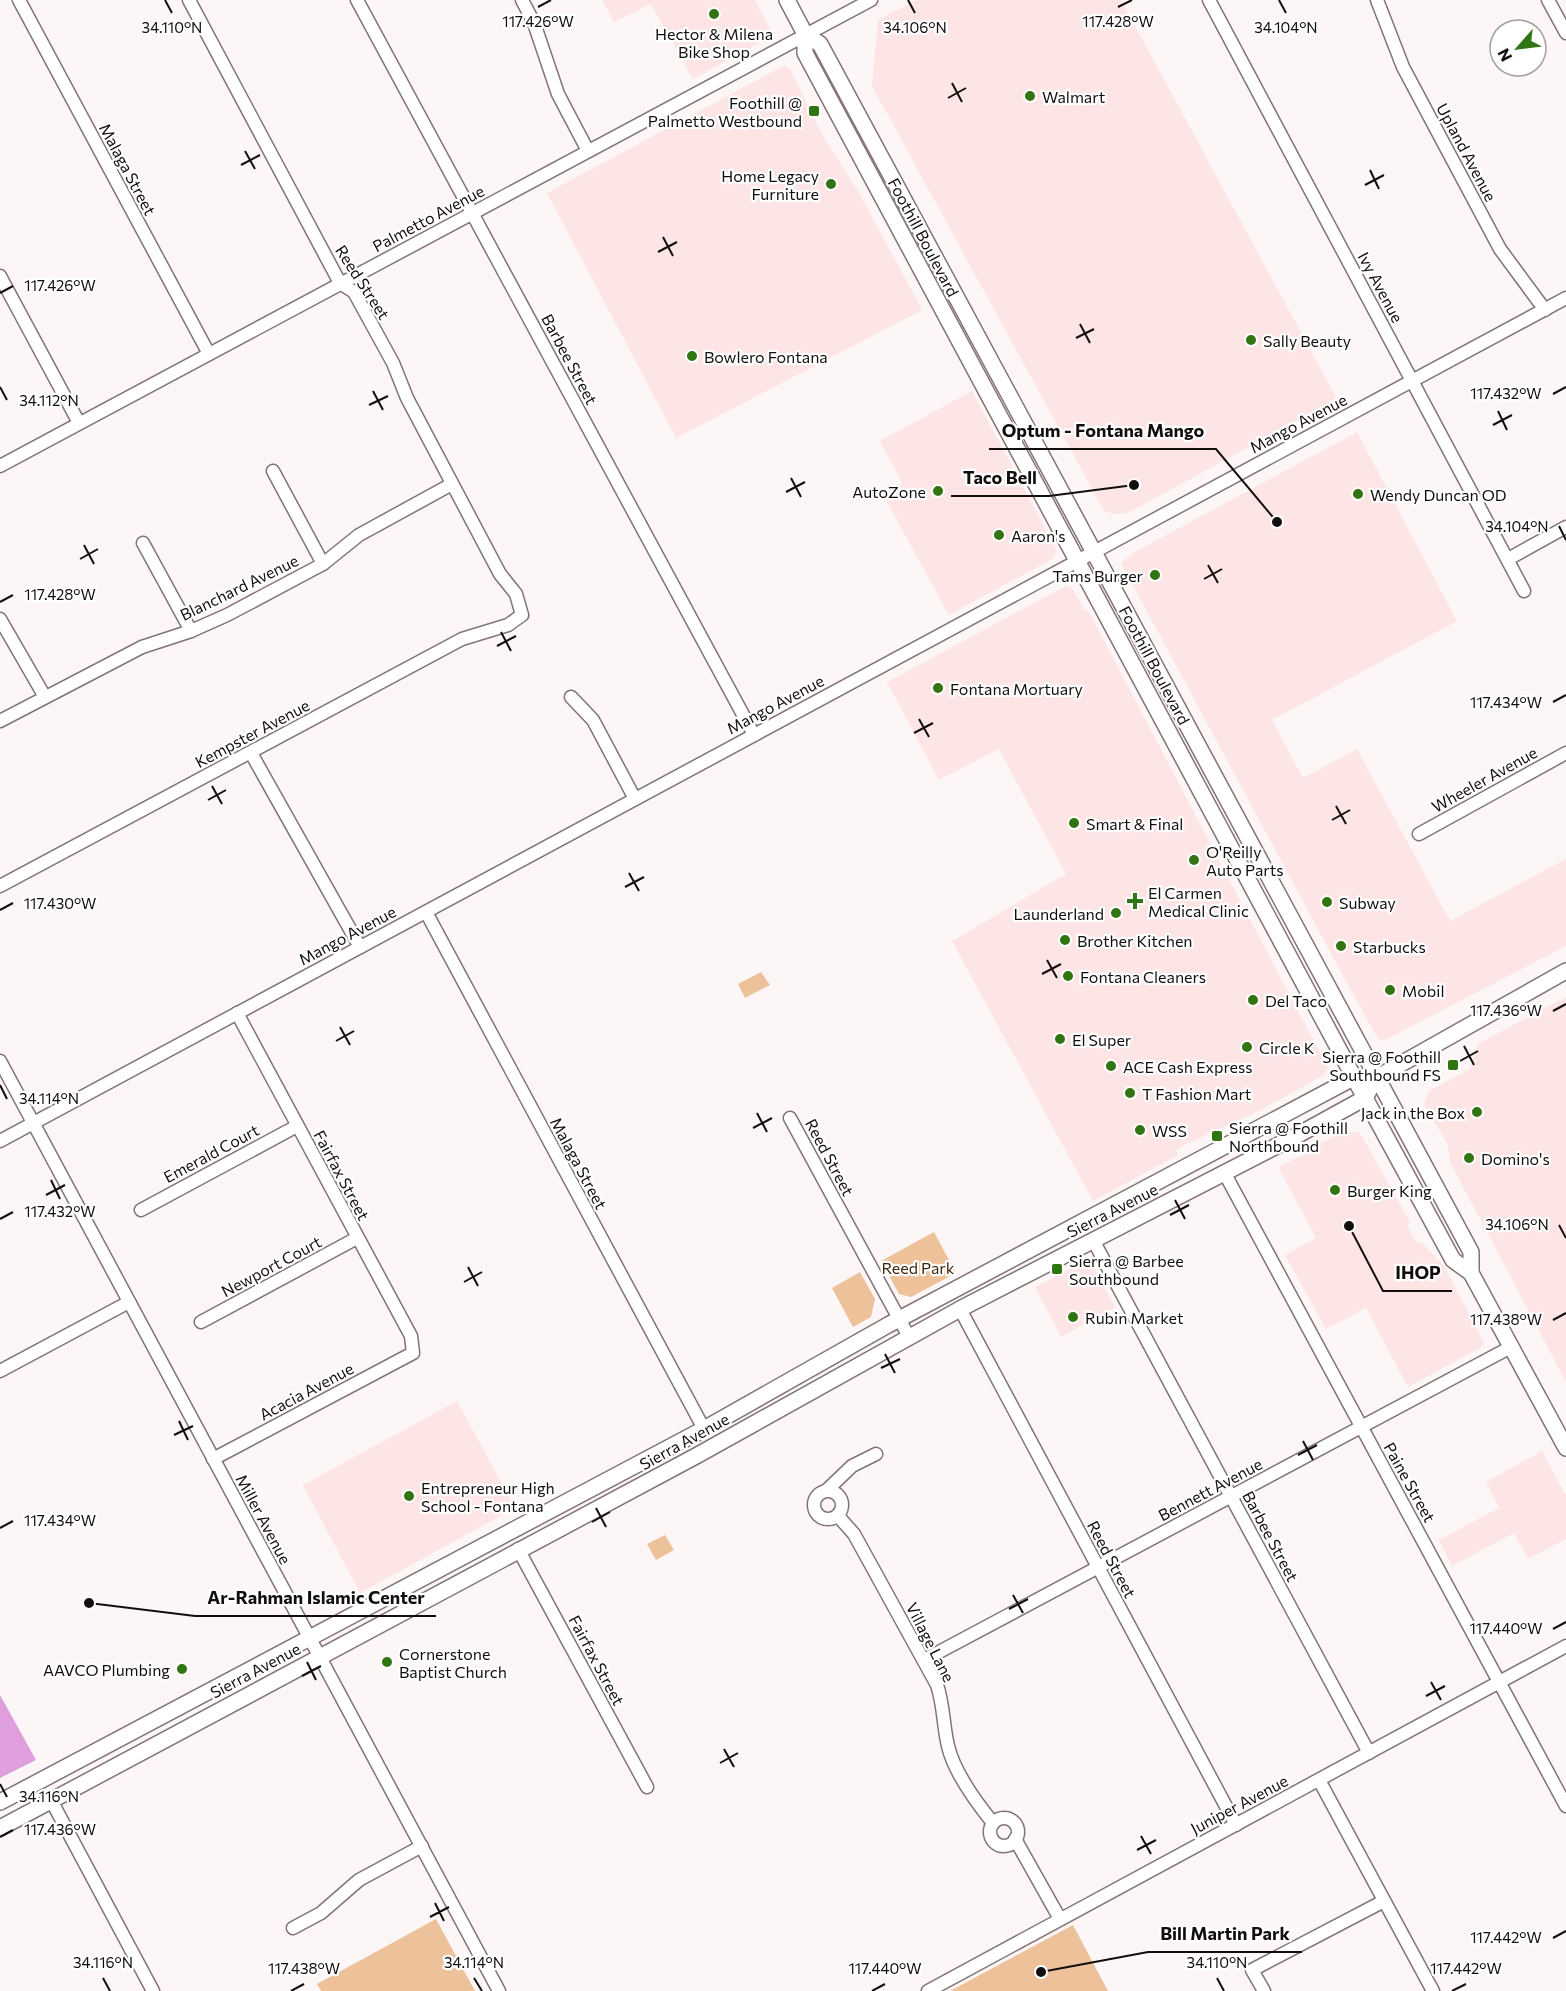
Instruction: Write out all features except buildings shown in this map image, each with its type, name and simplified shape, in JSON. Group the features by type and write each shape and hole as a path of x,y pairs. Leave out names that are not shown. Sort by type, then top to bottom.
{"main road":[{"name":"Foothill Boulevard","path":"787,0 805,34 805,53 1365,1098 1453,1260 1471,1273 1566,1448"},
{"name":"Foothill Boulevard","path":"805,34 820,44 1471,1252 1471,1273"},
{"path":"952,326 967,319"},
{"path":"1365,1098 1376,1078 1566,971"},
{"path":"1355,1077 1376,1078"},
{"name":"Sierra Avenue","path":"0,1802 704,1429 899,1320 1355,1077"},
{"name":"Sierra Avenue","path":"0,1828 686,1461 960,1309 1225,1174 1365,1098"}],"street":[{"name":"Malaga Street","path":"19,0 209,354"},
{"name":"Reed Street","path":"189,0 340,283 354,292 500,574 516,594 522,615"},
{"name":"Barbee Street","path":"357,0 754,735"},
{"path":"522,0 534,23 558,94 588,151"},
{"name":"Palmetto Avenue","path":"0,466 871,0"},
{"name":"Ivy Avenue","path":"1209,0 1524,591"},
{"name":"Upland Avenue","path":"1377,0 1404,67 1500,249 1545,310"},
{"path":"1548,0 1566,33"},
{"path":"0,276 79,423"},
{"name":"Mango Avenue","path":"0,1141 1566,298"},
{"path":"273,471 323,564"},
{"name":"Blanchard Avenue","path":"0,721 142,646 191,631 323,564 359,535 452,484"},
{"path":"1508,559 1566,527"},
{"path":"143,543 191,631"},
{"name":"Kempster Avenue","path":"0,886 462,639 508,625 522,615"},
{"path":"0,619 45,697"},
{"path":"571,697 593,720 634,799"},
{"path":"251,753 360,947"},
{"name":"Wheeler Avenue","path":"1419,834 1566,753"},
{"name":"Malaga Street","path":"426,912 704,1429"},
{"name":"Fairfax Street","path":"237,1013 411,1336 413,1353"},
{"name":"Miller Avenue","path":"0,1061 499,1991"},
{"name":"Reed Street","path":"790,1118 909,1337"},
{"name":"Emerald Court","path":"141,1210 297,1126"},
{"name":"Paine Street","path":"1225,1174 1566,1806"},
{"name":"Newport Court","path":"201,1322 357,1238"},
{"name":"Barbee Street","path":"1093,1240 1369,1753"},
{"path":"0,1371 129,1302"},
{"name":"Reed Street","path":"960,1309 1236,1825"},
{"name":"Bennett Avenue","path":"924,1659 1512,1347"},
{"name":"Acacia Avenue","path":"213,1459 413,1353"},
{"path":"827,1490 836,1492 841,1499 842,1508 838,1516 825,1519 814,1510 815,1497 827,1490 852,1466 876,1454"},
{"name":"Village Lane","path":"838,1516 854,1534 924,1659 944,1706 949,1749 982,1809 993,1823"},
{"name":"Fairfax Street","path":"518,1549 647,1787"},
{"name":"Juniper Avenue","path":"928,1991 1566,1646"},
{"path":"1319,1780 1432,1991"},
{"path":"51,1800 153,1991"},
{"path":"1016,1839 1005,1846 998,1844 990,1835 993,1823 1001,1818 1010,1819 1018,1830 1016,1839 1060,1919"},
{"path":"293,1928 321,1913 359,1880 422,1846"},
{"path":"1264,1991 1252,1970 1384,1901"}],"shaded area":[{"path":"602,0 755,0 771,31 768,38 693,79 651,4 614,22"},
{"path":"916,0 1121,0 1337,399 1128,513 1114,514 1104,511 872,86 878,20"},
{"path":"785,65 790,69 819,129 861,196 922,310 676,438 547,193"},
{"path":"972,391 1056,549 1054,558 949,615 883,495 902,483 880,441"},
{"path":"1357,432 1457,621 1272,720 1303,778 1357,749 1450,921 1566,859 1566,946 1383,1041 1378,1039 1341,972 1121,563 1133,553"},
{"path":"1066,586 1072,588 1085,611 1088,610 1328,1068 1324,1075 1259,1111 1186,1144 1176,1150 1178,1155 1093,1201 952,941 1066,874 999,749 939,780 887,682"},
{"path":"1566,997 1566,1382 1450,1162 1448,1145 1424,1104 1429,1091 1470,1069 1478,1044"},
{"path":"1346,1131 1360,1133 1410,1222 1407,1226 1416,1242 1422,1243 1444,1266 1484,1342 1482,1347 1408,1387 1366,1308 1326,1329 1285,1255 1316,1238 1278,1167 1314,1150 1316,1145"},
{"path":"1091,1263 1115,1307 1061,1337 1035,1287 1079,1264"},
{"name":"Entrepreneur High School - Fontana","path":"457,1401 515,1508 360,1593 303,1485"},
{"path":"1542,1451 1566,1496 1566,1539 1528,1559 1514,1533 1452,1566 1439,1540 1499,1508 1486,1482"},
{"path":"0,1695 36,1760 0,1778"}],"green space":[{"path":"761,972 770,985 745,998 738,984"},
{"name":"Reed Park","path":"934,1232 956,1273 911,1297 899,1294 881,1261"},
{"name":"Reed Park","path":"860,1272 875,1299 871,1317 853,1327 832,1288"},
{"path":"665,1535 674,1550 656,1560 647,1544"},
{"path":"436,1919 475,1991 321,1991 317,1984"},
{"path":"1073,1925 1108,1991 950,1991"}],"place":[{"name":"Hector & Milena Bike Shop","path":"714,14"},
{"name":"Walmart","path":"1030,96"},
{"name":"Foothill @ Palmetto Westbound","path":"814,111"},
{"name":"Home Legacy Furniture","path":"831,184"},
{"name":"Sally Beauty","path":"1251,340"},
{"name":"Bowlero Fontana","path":"692,356"},
{"name":"Taco Bell","path":"1134,485"},
{"name":"AutoZone","path":"938,491"},
{"name":"Wendy Duncan OD","path":"1358,494"},
{"name":"Optum - Fontana Mango","path":"1277,522"},
{"name":"Aaron's","path":"999,535"},
{"name":"Tams Burger","path":"1155,575"},
{"name":"Fontana Mortuary","path":"938,688"},
{"name":"Smart & Final","path":"1074,823"},
{"name":"O'Reilly Auto Parts","path":"1194,860"},
{"name":"El Carmen Medical Clinic","path":"1135,901"},
{"name":"Subway","path":"1327,902"},
{"name":"Launderland","path":"1116,913"},
{"name":"Brother Kitchen","path":"1065,940"},
{"name":"Starbucks","path":"1341,946"},
{"name":"Fontana Cleaners","path":"1068,976"},
{"name":"Mobil","path":"1390,990"},
{"name":"Del Taco","path":"1253,1000"},
{"name":"El Super","path":"1060,1039"},
{"name":"Circle K","path":"1247,1047"},
{"name":"Sierra @ Foothill Southbound FS","path":"1453,1065"},
{"name":"ACE Cash Express","path":"1111,1066"},
{"name":"T Fashion Mart","path":"1130,1093"},
{"name":"Jack in the Box","path":"1477,1112"},
{"name":"WSS","path":"1140,1130"},
{"name":"Sierra @ Foothill Northbound","path":"1217,1136"},
{"name":"Domino's","path":"1469,1158"},
{"name":"Burger King","path":"1335,1190"},
{"name":"IHOP","path":"1349,1226"},
{"name":"Sierra @ Barbee Southbound","path":"1057,1269"},
{"name":"Rubin Market","path":"1073,1317"},
{"name":"Entrepreneur High School - Fontana","path":"409,1496"},
{"name":"Ar-Rahman Islamic Center","path":"89,1603"},
{"name":"Cornerstone Baptist Church","path":"387,1662"},
{"name":"AAVCO Plumbing","path":"182,1669"},
{"name":"Bill Martin Park","path":"1041,1972"}]}
